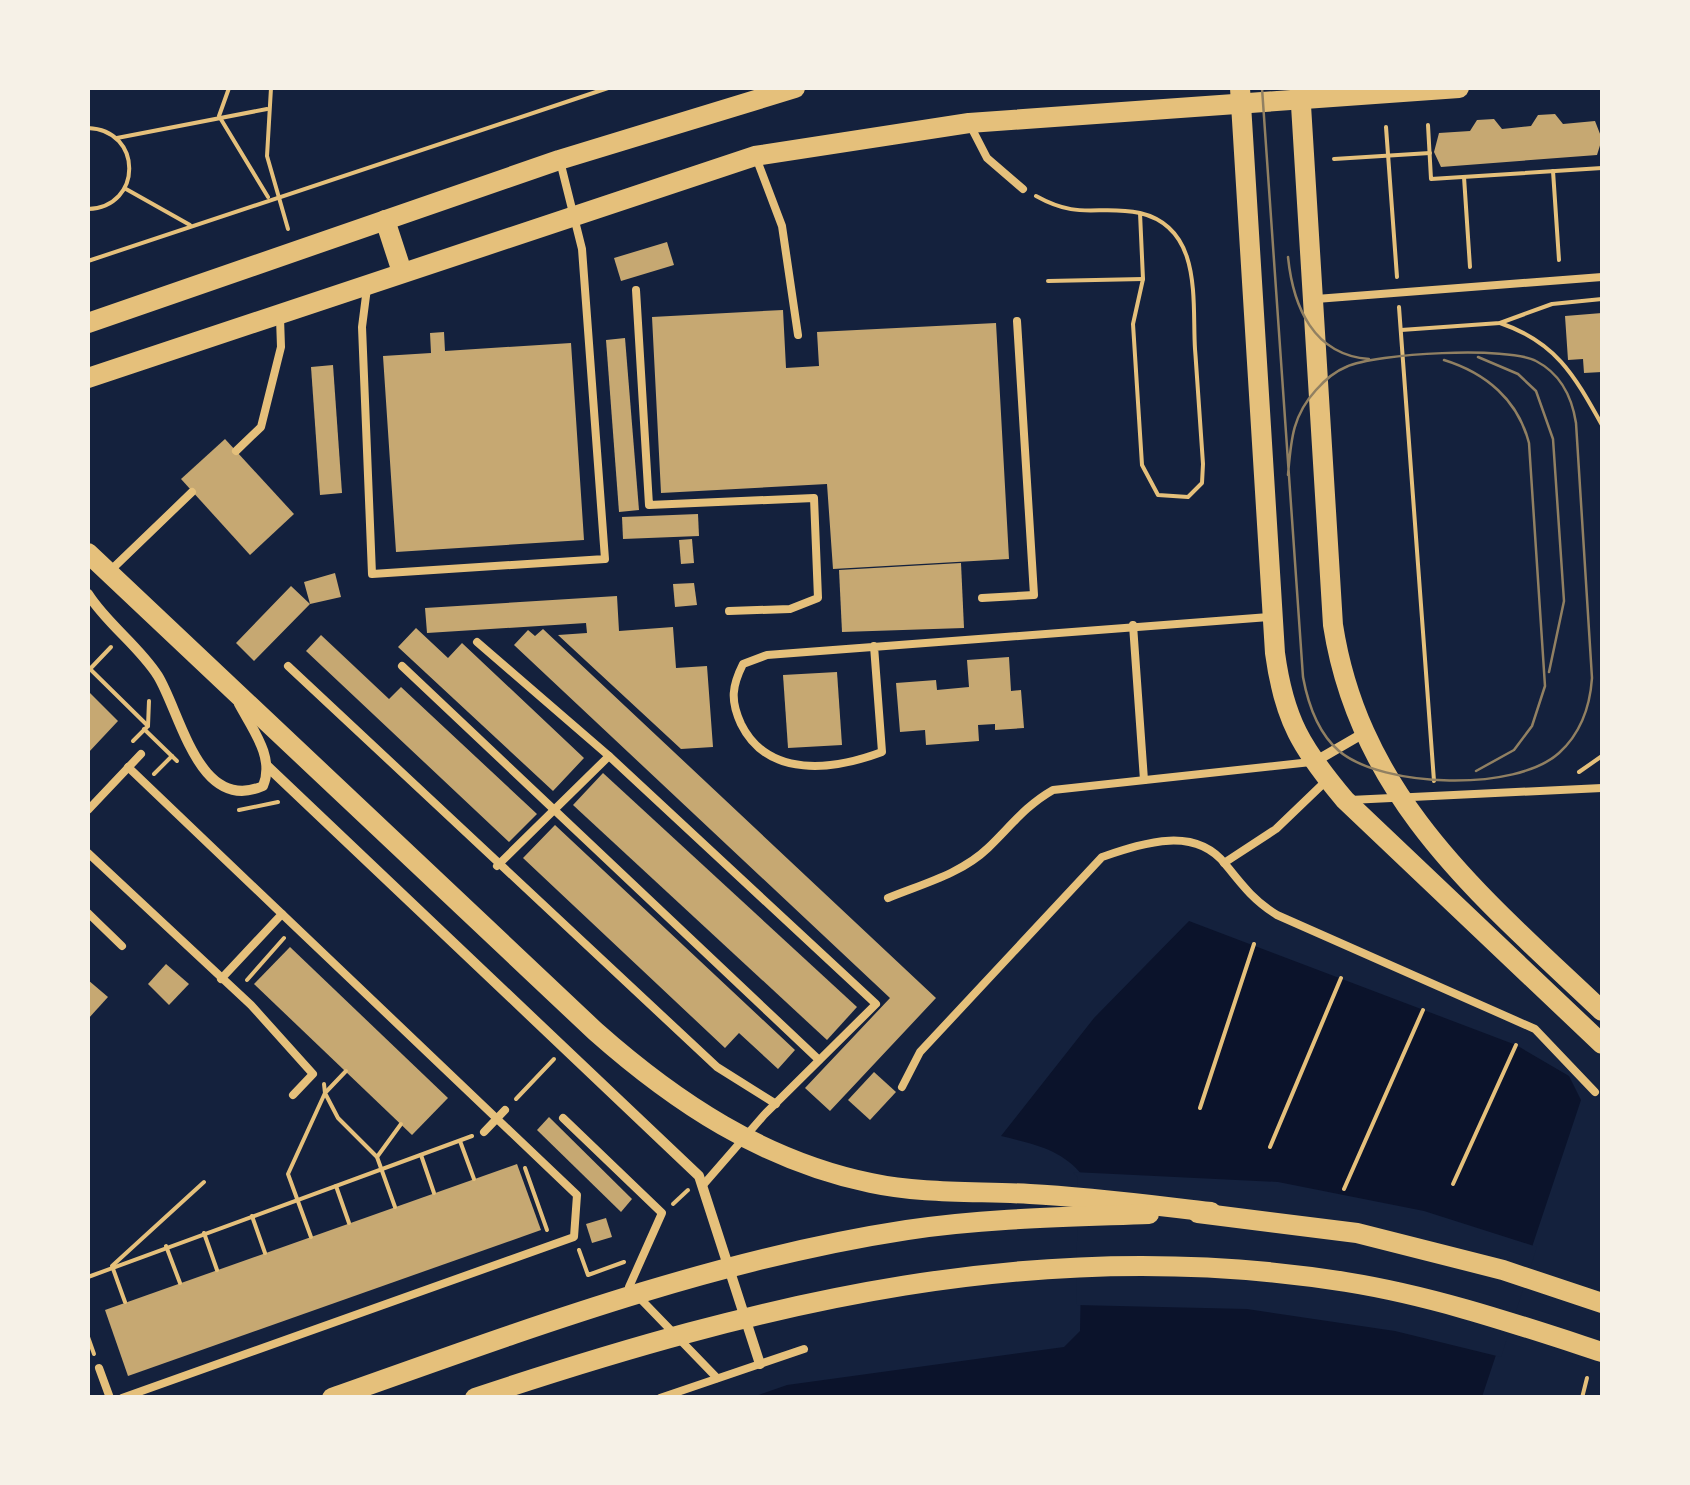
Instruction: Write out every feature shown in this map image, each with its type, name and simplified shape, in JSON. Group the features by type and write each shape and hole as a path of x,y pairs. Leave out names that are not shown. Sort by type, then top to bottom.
{"main road":[{"path":"88,323 560,160 795,88"},
{"path":"88,378 755,156 969,123 1241,97 1458,88"},
{"path":"1300,94 1339,660 1364,733 1401,800 1467,882 1602,1011"},
{"path":"1241,97 1273,616 1280,692 1290,722 1313,762 1346,800 1602,1044"},
{"path":"384,220 402,272"},
{"path":"88,552 540,982 681,1102 768,1149 871,1183 1096,1198 1357,1233 1503,1270 1602,1303"},
{"path":"332,1398 577,1315 759,1261 908,1230 1058,1217 1211,1212"},
{"path":"475,1398 771,1308 914,1282 1064,1266 1215,1269 1347,1282 1488,1314 1602,1352"}],"street":[{"path":"89,601 158,676 206,770 231,790 250,792 263,786 267,766"},
{"path":"231,689 267,766 691,1166 704,1184 760,1364"},
{"path":"1313,762 1364,733"}],"lane":[{"path":"969,123 987,158 1023,189"},
{"path":"755,156 782,226 798,335"},
{"path":"368,283 362,327 372,574 605,558 582,249 560,160"},
{"path":"1312,299 1602,277"},
{"path":"636,290 649,505 814,498 818,598 790,609 728,611"},
{"path":"236,451 261,427 280,347 280,314"},
{"path":"982,598 1034,595 1017,322"},
{"path":"108,573 192,492"},
{"path":"874,646 882,752 855,762 783,763 762,751 744,731 733,708 732,684 743,664 768,655 874,646 1133,625 1273,616"},
{"path":"1133,625 1144,780"},
{"path":"477,642 608,756 876,1004 776,1104 704,1184"},
{"path":"288,666 497,866 717,1067 776,1104"},
{"path":"402,666 820,1060"},
{"path":"88,810 142,754"},
{"path":"497,866 608,756"},
{"path":"888,898 958,870 987,849 1025,806 1053,790 1313,762"},
{"path":"122,1398 574,1237 577,1195 128,768"},
{"path":"1224,862 1276,829 1328,779"},
{"path":"1346,800 1602,788"},
{"path":"902,1087 920,1052 1102,857 1139,844 1178,840 1205,844 1257,902 1276,915 1535,1029 1595,1092"},
{"path":"88,853 313,1074 292,1096"},
{"path":"88,913 122,946"},
{"path":"220,979 282,914"},
{"path":"484,1132 505,1110"},
{"path":"563,1118 662,1214 628,1288 717,1378"},
{"path":"660,1398 804,1349"},
{"path":"99,1368 110,1398"}],"path":[{"path":"219,116 229,88"},
{"path":"271,88 267,156 288,230"},
{"path":"88,260 608,88"},
{"path":"88,128 117,138 267,109"},
{"path":"219,116 269,199"},
{"path":"1428,125 1431,179 1602,168"},
{"path":"1386,128 1431,767 1439,786"},
{"path":"88,209 111,204 126,189 130,162 117,138"},
{"path":"1334,159 1430,152"},
{"path":"1553,171 1559,260"},
{"path":"1464,177 1470,267"},
{"path":"126,189 190,225"},
{"path":"1023,189 1062,210 1140,213 1166,225 1194,276 1203,473 1197,491 1188,497 1158,496 1142,465 1133,324 1144,279 1140,213"},
{"path":"1048,282 1144,279"},
{"path":"1401,330 1500,323 1552,304 1602,299"},
{"path":"1500,323 1532,334 1558,356 1602,424"},
{"path":"100,634 122,658"},
{"path":"112,647 89,668 184,768"},
{"path":"130,744 146,728 146,691"},
{"path":"158,770 172,756"},
{"path":"231,806 241,810 280,801"},
{"path":"1200,1108 1254,944"},
{"path":"1270,1147 1341,978"},
{"path":"1344,1188 1422,1010"},
{"path":"1453,1184 1516,1046"},
{"path":"505,1110 554,1059"},
{"path":"325,1093 346,1072"},
{"path":"313,1074 338,1118 377,1157 395,1207"},
{"path":"377,1157 401,1124"},
{"path":"88,1278 166,1246 484,1132"},
{"path":"460,1141 474,1179"},
{"path":"421,1155 434,1193"},
{"path":"522,1161 548,1234"},
{"path":"681,1178 696,1199"},
{"path":"112,1266 204,1182"},
{"path":"336,1186 349,1223"},
{"path":"662,1214 690,1188"},
{"path":"298,1199 311,1237"},
{"path":"252,1216 265,1253"},
{"path":"204,1233 217,1270"},
{"path":"166,1246 180,1284"},
{"path":"583,1261 588,1275 643,1256"},
{"path":"112,1266 125,1302"},
{"path":"1582,1398 1587,1378"}],"water":[{"path":"1189,921 1516,1045 1569,1076 1581,1100 1482,1397 750,1398 787,1385 1064,1347 1080,1331 1083,1176 1056,1154 1001,1136 1094,1018"}],"pier":[{"path":"1073,1172 1278,1182 1424,1211 1537,1247 1501,1357 1395,1331 1247,1309 1076,1305 1078,1178"}],"building":[{"path":"1555,114 1563,124 1595,121 1602,139 1597,155 1441,167 1434,152 1439,133 1470,131 1477,120 1494,119 1502,129 1531,126 1538,115"},
{"path":"667,242 674,265 621,281 614,258"},
{"path":"783,310 786,368 819,366 817,332 996,323 1009,559 833,569 827,484 661,493 652,317"},
{"path":"1602,313 1602,372 1584,373 1583,359 1568,360 1565,316"},
{"path":"444,332 445,351 571,343 584,540 396,552 383,356 431,353 430,333"},
{"path":"625,338 639,510 619,512 606,340"},
{"path":"333,365 342,493 320,495 311,367"},
{"path":"225,439 294,514 250,555 181,479"},
{"path":"698,514 699,536 623,539 622,517"},
{"path":"692,539 694,563 681,564 679,540"},
{"path":"961,563 964,628 842,632 839,570"},
{"path":"335,573 341,597 310,604 304,582"},
{"path":"694,583 697,605 675,607 673,584"},
{"path":"291,586 310,604 254,661 236,643"},
{"path":"617,596 619,631 673,627 676,668 707,666 713,747 681,749 558,635 587,633 586,623 427,633 425,608"},
{"path":"416,628 448,658 462,643 584,758 553,791 398,647"},
{"path":"543,629 936,998 830,1111 805,1088 890,998 514,645 528,630 535,636"},
{"path":"321,635 389,699 401,687 537,814 509,842 306,651"},
{"path":"1009,657 1011,691 1021,690 1024,728 995,730 995,724 978,725 979,741 926,745 925,730 900,732 896,683 936,680 937,690 969,687 967,660"},
{"path":"837,672 842,745 788,748 783,675"},
{"path":"88,691 118,721 88,753"},
{"path":"603,773 857,1007 827,1040 573,805"},
{"path":"555,825 795,1050 778,1069 739,1033 725,1048 523,858"},
{"path":"290,947 448,1098 412,1135 254,984"},
{"path":"166,964 189,984 169,1005 148,984"},
{"path":"88,980 108,997 88,1019"},
{"path":"874,1072 896,1092 870,1120 848,1100"},
{"path":"549,1117 632,1199 621,1212 537,1130"},
{"path":"517,1164 541,1230 128,1376 105,1310"},
{"path":"606,1218 612,1237 592,1243 586,1224"}],"tram line":[{"path":"1262,88 1303,677 1315,717 1331,743 1359,763 1417,778 1482,779 1513,774 1539,766 1559,753 1583,719 1592,678 1576,423 1572,404 1559,379 1536,361 1499,354 1442,353 1385,358 1346,367 1323,383 1302,409 1292,440 1290,451 1289,463 1288,475"},
{"path":"1288,257 1295,293 1309,325 1333,348 1369,359"},
{"path":"1478,357 1518,374 1536,391 1553,439 1564,601 1549,672"},
{"path":"1444,360 1473,372 1498,390 1517,414 1529,443 1545,686 1532,726 1514,750 1476,771"}]}
